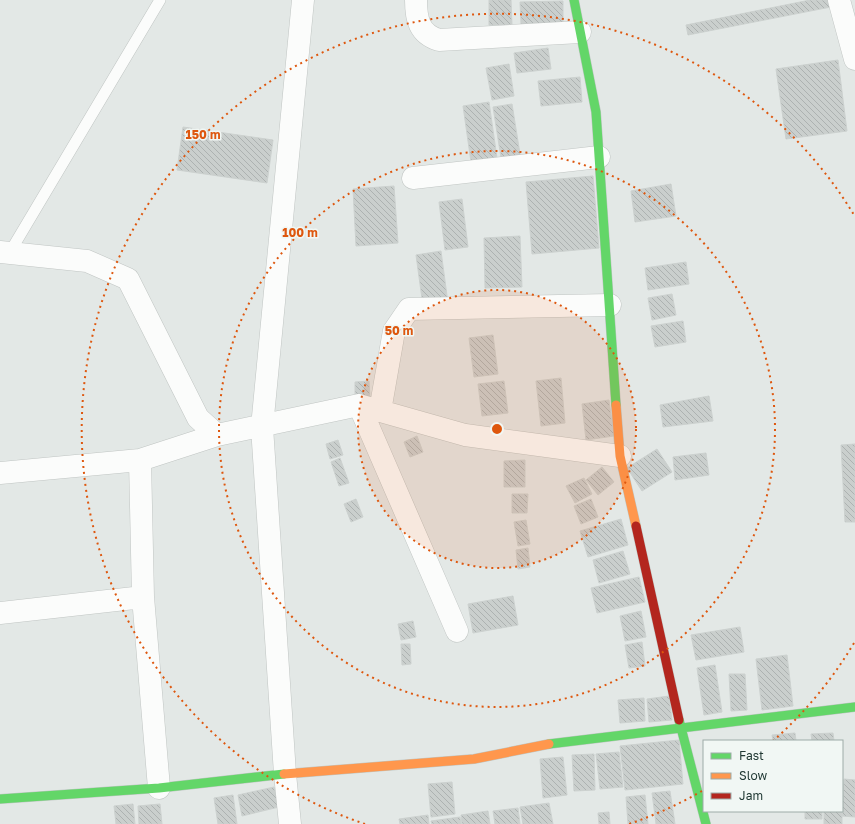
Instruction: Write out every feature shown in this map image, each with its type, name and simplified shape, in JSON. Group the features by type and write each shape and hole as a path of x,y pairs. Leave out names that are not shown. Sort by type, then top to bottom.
{"street":[{"path":"290,824 285,774 262,426 303,0"},
{"path":"416,0 417,19 420,26 431,38 438,40 580,32"},
{"path":"574,0 596,112 620,456 680,728 706,824"},
{"path":"839,0 855,58"},
{"path":"413,178 599,157"},
{"path":"5,252 87,261 128,279 198,418 217,435"},
{"path":"380,411 394,331 409,309 610,305"},
{"path":"359,405 457,632"},
{"path":"0,473 140,460 217,435 359,405 465,435 620,456"},
{"path":"140,460 143,597 159,788"},
{"path":"0,613 143,597"},
{"path":"0,799 159,788 285,774 474,759 541,745 855,708"}],"lane":[{"path":"5,252 160,0"}],"building":[{"path":"489,0 511,0 512,25 489,25"},
{"path":"810,0 834,0 836,6 688,35 686,25"},
{"path":"563,1 563,23 521,24 520,2"},
{"path":"548,48 551,69 517,73 514,53"},
{"path":"838,60 847,131 786,139 776,69"},
{"path":"509,64 514,96 492,100 486,68"},
{"path":"580,77 582,102 541,106 538,81"},
{"path":"489,102 497,158 471,162 463,106"},
{"path":"512,104 521,160 502,164 493,107"},
{"path":"183,127 273,140 267,183 177,170"},
{"path":"593,176 599,248 532,254 526,182"},
{"path":"671,184 676,216 635,222 631,191"},
{"path":"394,186 398,243 356,246 353,189"},
{"path":"462,199 468,247 445,250 439,202"},
{"path":"520,236 522,287 485,288 484,238"},
{"path":"441,251 448,303 423,306 416,255"},
{"path":"686,262 689,284 648,290 645,268"},
{"path":"672,294 676,315 652,320 648,298"},
{"path":"683,321 686,342 655,347 651,326"},
{"path":"493,335 498,374 474,377 469,338"},
{"path":"561,378 565,423 541,426 536,381"},
{"path":"369,381 370,397 355,398 355,382"},
{"path":"504,381 508,413 482,416 478,384"},
{"path":"709,396 713,421 663,427 660,405"},
{"path":"609,400 614,436 586,440 582,404"},
{"path":"417,436 423,452 410,457 404,442"},
{"path":"338,440 343,455 330,459 326,444"},
{"path":"855,444 855,522 845,522 841,445"},
{"path":"657,449 672,472 642,491 627,468"},
{"path":"706,453 709,475 675,480 673,457"},
{"path":"340,458 349,483 339,486 331,462"},
{"path":"525,460 525,487 504,487 504,461"},
{"path":"602,467 614,482 598,495 586,480"},
{"path":"584,478 592,494 575,503 566,486"},
{"path":"512,494 528,494 527,513 512,513"},
{"path":"356,499 363,517 351,522 344,504"},
{"path":"591,499 598,517 581,524 574,506"},
{"path":"621,519 628,545 588,557 580,531"},
{"path":"526,520 530,544 518,546 514,522"},
{"path":"528,548 530,567 518,569 516,550"},
{"path":"623,551 630,574 599,583 593,560"},
{"path":"639,577 645,602 597,613 591,588"},
{"path":"513,596 518,625 473,633 468,604"},
{"path":"641,611 646,637 625,641 620,616"},
{"path":"413,621 416,637 401,640 398,624"},
{"path":"740,627 744,652 696,660 691,635"},
{"path":"642,642 645,666 629,668 625,645"},
{"path":"401,644 410,644 411,664 402,665"},
{"path":"787,655 793,706 762,710 756,659"},
{"path":"715,665 722,712 704,715 697,668"},
{"path":"729,674 745,674 747,710 731,711"},
{"path":"669,696 672,720 649,722 647,699"},
{"path":"644,698 645,721 620,723 618,700"},
{"path":"795,733 796,740 773,740 772,735"},
{"path":"833,733 834,740 812,740 811,734"},
{"path":"679,740 683,784 625,790 620,746"},
{"path":"619,752 623,787 600,789 596,754"},
{"path":"594,754 595,790 574,791 572,755"},
{"path":"563,757 567,795 543,798 540,759"},
{"path":"844,779 855,780 855,817 842,816"},
{"path":"452,782 455,814 431,817 428,784"},
{"path":"274,787 279,807 242,816 238,795"},
{"path":"670,791 675,824 656,824 652,793"},
{"path":"233,795 237,824 218,824 214,798"},
{"path":"645,795 648,824 628,824 626,797"},
{"path":"549,803 553,824 523,824 520,807"},
{"path":"133,804 135,824 116,824 114,806"},
{"path":"160,804 162,824 139,824 138,806"},
{"path":"518,808 520,824 495,824 493,811"},
{"path":"488,811 490,824 462,824 461,815"},
{"path":"609,812 610,824 599,824 598,813"},
{"path":"805,812 822,812 822,819 805,819"},
{"path":"824,812 842,812 842,824 824,824"},
{"path":"428,815 429,824 400,824 399,819"},
{"path":"460,817 461,824 432,824 431,821"}],"traffic: fast":[{"path":"574,0 596,112 616,405"},
{"path":"549,744 855,707"},
{"path":"679,720 706,824"},
{"path":"0,799 159,788 284,774"}],"traffic: slow":[{"path":"616,405 620,456 636,526"},
{"path":"284,774 474,759 549,744"}],"traffic: jam":[{"path":"636,526 679,720"}]}
